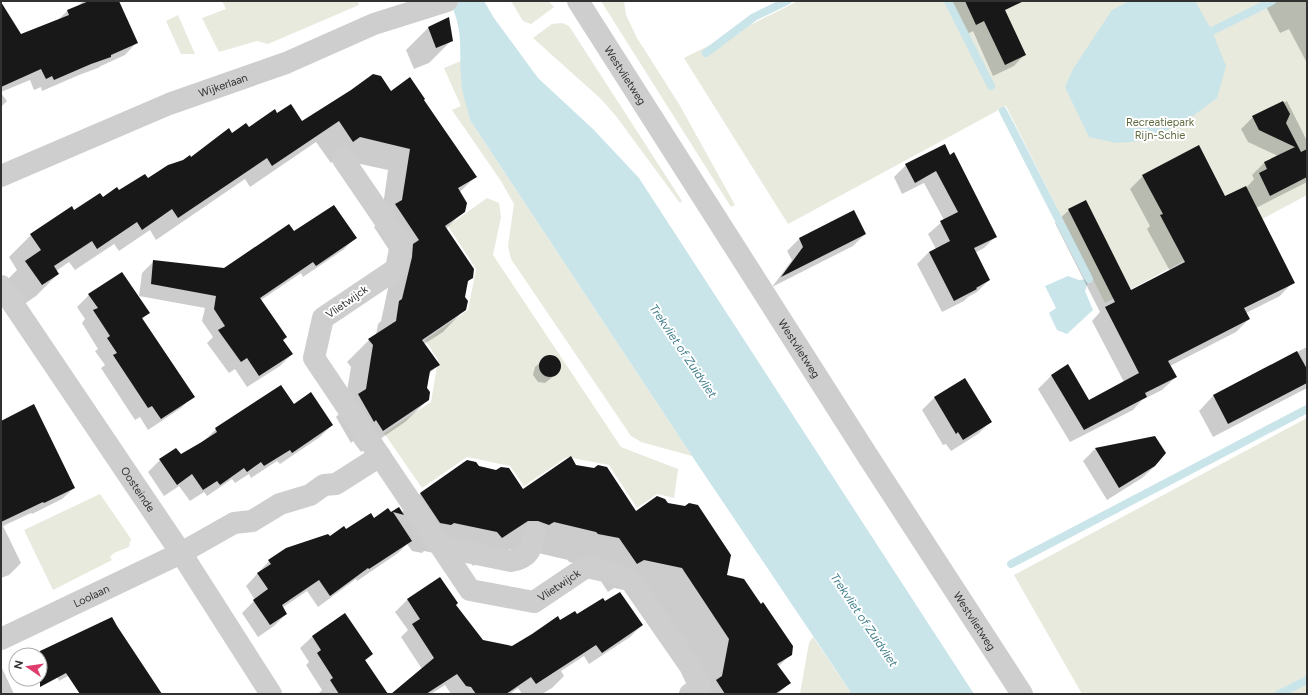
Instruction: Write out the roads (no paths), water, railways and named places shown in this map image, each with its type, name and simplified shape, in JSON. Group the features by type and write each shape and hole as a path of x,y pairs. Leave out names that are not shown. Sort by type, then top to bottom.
{"street":[{"name":"Wijkerlaan","path":"1,176 170,104 286,63 374,24 447,1"},
{"name":"Westvlietweg","path":"578,1 869,458 1022,694"},
{"name":"Vlietwijck","path":"343,159 401,244 396,269 323,318 314,358 470,590 534,602 586,567 614,574 631,581 690,666 700,687 690,694"},
{"name":"Oosteinde","path":"1,286 181,553 271,694"},
{"path":"181,553 234,523 252,521 280,504 310,495 324,485 336,484 380,456"},
{"path":"442,547 511,561 520,560 527,555 532,545 535,533"},
{"name":"Loolaan","path":"1,639 181,553"}],"water":[{"name":"Trekvliet of Zuidvliet","path":"449,1 484,1 494,18 538,78 593,129 639,178 974,694 849,694 850,691 692,456 470,120 461,82 459,30 454,11"},
{"path":"1129,1 1195,1 1212,31 1226,66 1217,98 1186,121 1144,141 1116,143 1089,137 1065,87 1073,69 1112,10"},
{"path":"1068,276 1079,280 1089,279 1085,291 1093,310 1067,334 1057,330 1049,313 1056,308 1045,286"}],"waterway":[{"path":"706,53 754,17 787,1"},
{"path":"948,1 991,86"},
{"path":"1212,31 1272,1"},
{"path":"1003,111 1089,279"},
{"path":"1011,564 1307,409"},
{"path":"1279,694 1307,680"}],"park label":[{"name":"Recreatiepark Rijn-Schie","path":"1160,128"}]}
